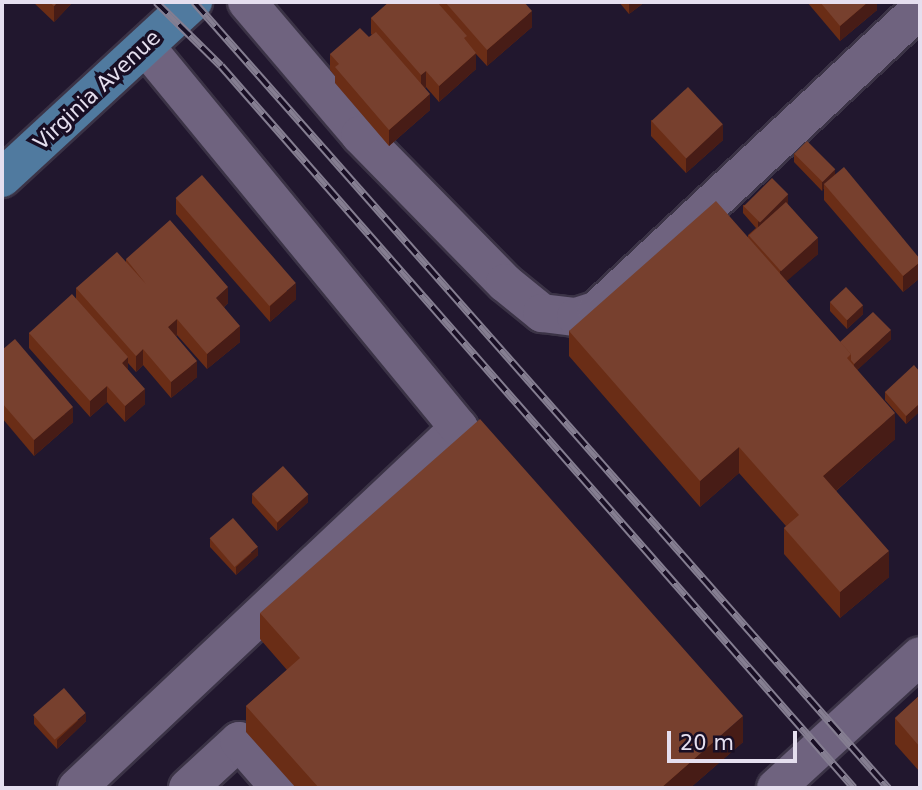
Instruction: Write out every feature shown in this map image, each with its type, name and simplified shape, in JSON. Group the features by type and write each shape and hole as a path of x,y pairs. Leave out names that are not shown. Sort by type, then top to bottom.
{"main road":[{"name":"Virginia Avenue","path":"2,178 193,2"}],"street":[{"path":"247,2 360,135 505,283 542,313 576,317 597,310 920,9"},
{"path":"77,788 459,428 145,46"},
{"path":"776,788 920,656"},
{"path":"188,788 239,741 280,788"}],"building":[{"path":"389,2 437,2 467,36 464,38 476,53 439,86 426,71 421,75 371,18"},
{"path":"445,2 524,2 532,11 487,50"},
{"path":"820,2 868,2 840,26"},
{"path":"360,28 369,37 376,32 430,94 389,130 335,67 339,64 330,54"},
{"path":"688,87 723,124 686,158 651,121"},
{"path":"807,141 835,169 823,182 794,154"},
{"path":"844,167 920,259 920,262 903,276 824,184"},
{"path":"202,175 296,283 269,306 176,198"},
{"path":"772,178 788,194 760,223 744,206"},
{"path":"716,201 851,354 847,358 895,413 823,476 889,551 840,592 784,528 799,515 739,447 700,481 569,331"},
{"path":"786,202 818,238 781,271 749,235"},
{"path":"170,220 228,287 216,298 240,326 207,354 177,319 168,327 197,361 171,382 143,349 136,356 76,288 117,252 146,284 126,259"},
{"path":"846,287 863,305 847,320 830,302"},
{"path":"72,294 128,357 122,363 145,389 125,406 107,386 90,401 29,333"},
{"path":"873,312 891,330 854,364 851,354 840,342"},
{"path":"15,339 73,407 34,440 2,403 2,350"},
{"path":"914,365 920,372 920,403 906,416 885,392"},
{"path":"480,419 743,716 661,788 319,788 246,706 300,658 260,613"},
{"path":"283,466 308,494 277,522 252,494"},
{"path":"233,518 258,547 235,567 210,538"},
{"path":"64,688 86,713 55,740 33,715"},
{"path":"920,695 920,747 895,718"}],"railway":[{"path":"156,2 221,66 854,788"},
{"path":"194,2 888,788"}]}
